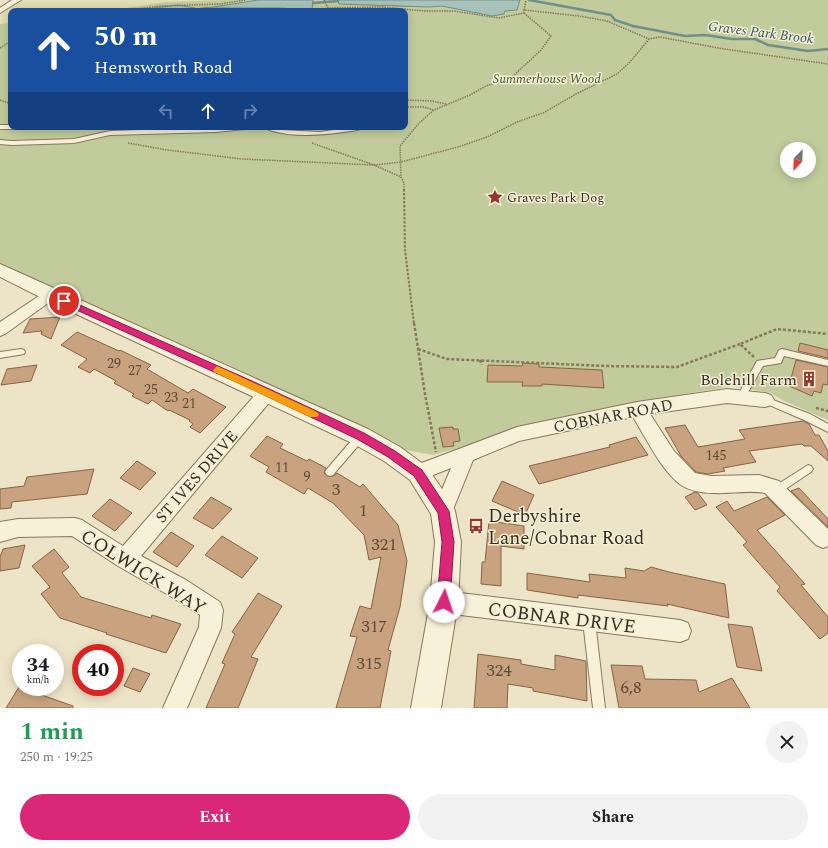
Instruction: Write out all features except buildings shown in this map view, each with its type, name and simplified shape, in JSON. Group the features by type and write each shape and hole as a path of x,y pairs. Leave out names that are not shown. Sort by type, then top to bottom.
{"street":[{"path":"0,11 17,0"},
{"path":"0,270 50,295 360,436 392,454 428,468 443,511 448,542 444,602 426,708"},
{"path":"0,330 50,295"},
{"name":"ST IVES DRIVE","path":"125,559 267,393"},
{"name":"COBNAR ROAD","path":"428,468 466,455 515,432 637,409 727,396 765,400"},
{"path":"637,409 676,467 688,479 705,485 733,486 743,483 761,483 775,490 824,538"},
{"path":"443,511 466,455"},
{"name":"COLWICK WAY","path":"0,532 18,528 75,527 125,559 178,588 212,610 210,628 175,708"},
{"name":"COBNAR DRIVE","path":"444,602 680,631"}],"lane":[{"path":"0,142 74,141 110,133 215,130"},
{"path":"271,130 320,134 345,130"},
{"path":"0,355 21,352"},
{"path":"741,397 760,363 778,361 782,352 828,363"},
{"path":"765,400 807,417 828,428"},
{"path":"330,472 360,436"},
{"path":"775,490 808,469"},
{"path":"589,620 599,708"}],"path":[{"path":"145,8 220,4 245,0"},
{"path":"324,0 328,8 381,6 399,8"},
{"path":"524,11 526,0"},
{"path":"408,9 425,11 454,11 499,18 524,11 579,16 607,21 649,39 660,37 718,48 828,64"},
{"path":"428,468 418,349 405,250 404,183 402,177 400,146 420,123 434,110 470,95 486,86 512,77 541,50 551,36 524,11"},
{"path":"124,142 168,150 242,159 374,165 401,162 458,147 487,137 517,122 543,113 576,94 617,74 630,62 649,39"},
{"path":"408,100 432,101 446,104"},
{"path":"408,107 424,107 434,110"},
{"path":"281,132 374,165 402,177"},
{"path":"418,349 447,358 605,366 677,367 777,329 828,334"},
{"path":"740,344 760,363"},
{"path":"480,360 482,366"},
{"path":"605,366 606,372"}],"shaded area":[{"path":"23,0 223,0 166,2 125,8 10,8"},
{"path":"8,9 8,23 0,24 0,14"}],"green space":[{"name":"Summerhouse Wood","path":"223,0 828,0 828,420 782,400 771,393 732,386 655,399 565,419 433,455 405,450 0,263 0,24 8,23 8,130 408,130 408,8 125,8 166,2"}],"water":[{"path":"258,0 313,0 312,8 207,8"},
{"path":"338,0 520,0 517,10 505,11 504,14 492,16 442,6 428,7 339,4"},
{"path":"178,5 195,8 155,8"}],"waterway":[{"name":"Graves Park Brook","path":"529,0 611,15 615,20 633,26 685,36 705,35 732,39 755,39 768,45 808,51 828,49"},
{"path":"313,3 338,1"}],"slow traffic":[{"path":"217,370 314,415"}],"place":[{"name":"Graves Park Dog","path":"495,197"},
{"name":"Bolehill Farm","path":"809,379"},
{"name":"Derbyshire Lane/Cobnar Road","path":"476,526"}],"route":[{"path":"64,301 360,436 392,454 418,473 443,511 448,542 444,602"}]}
